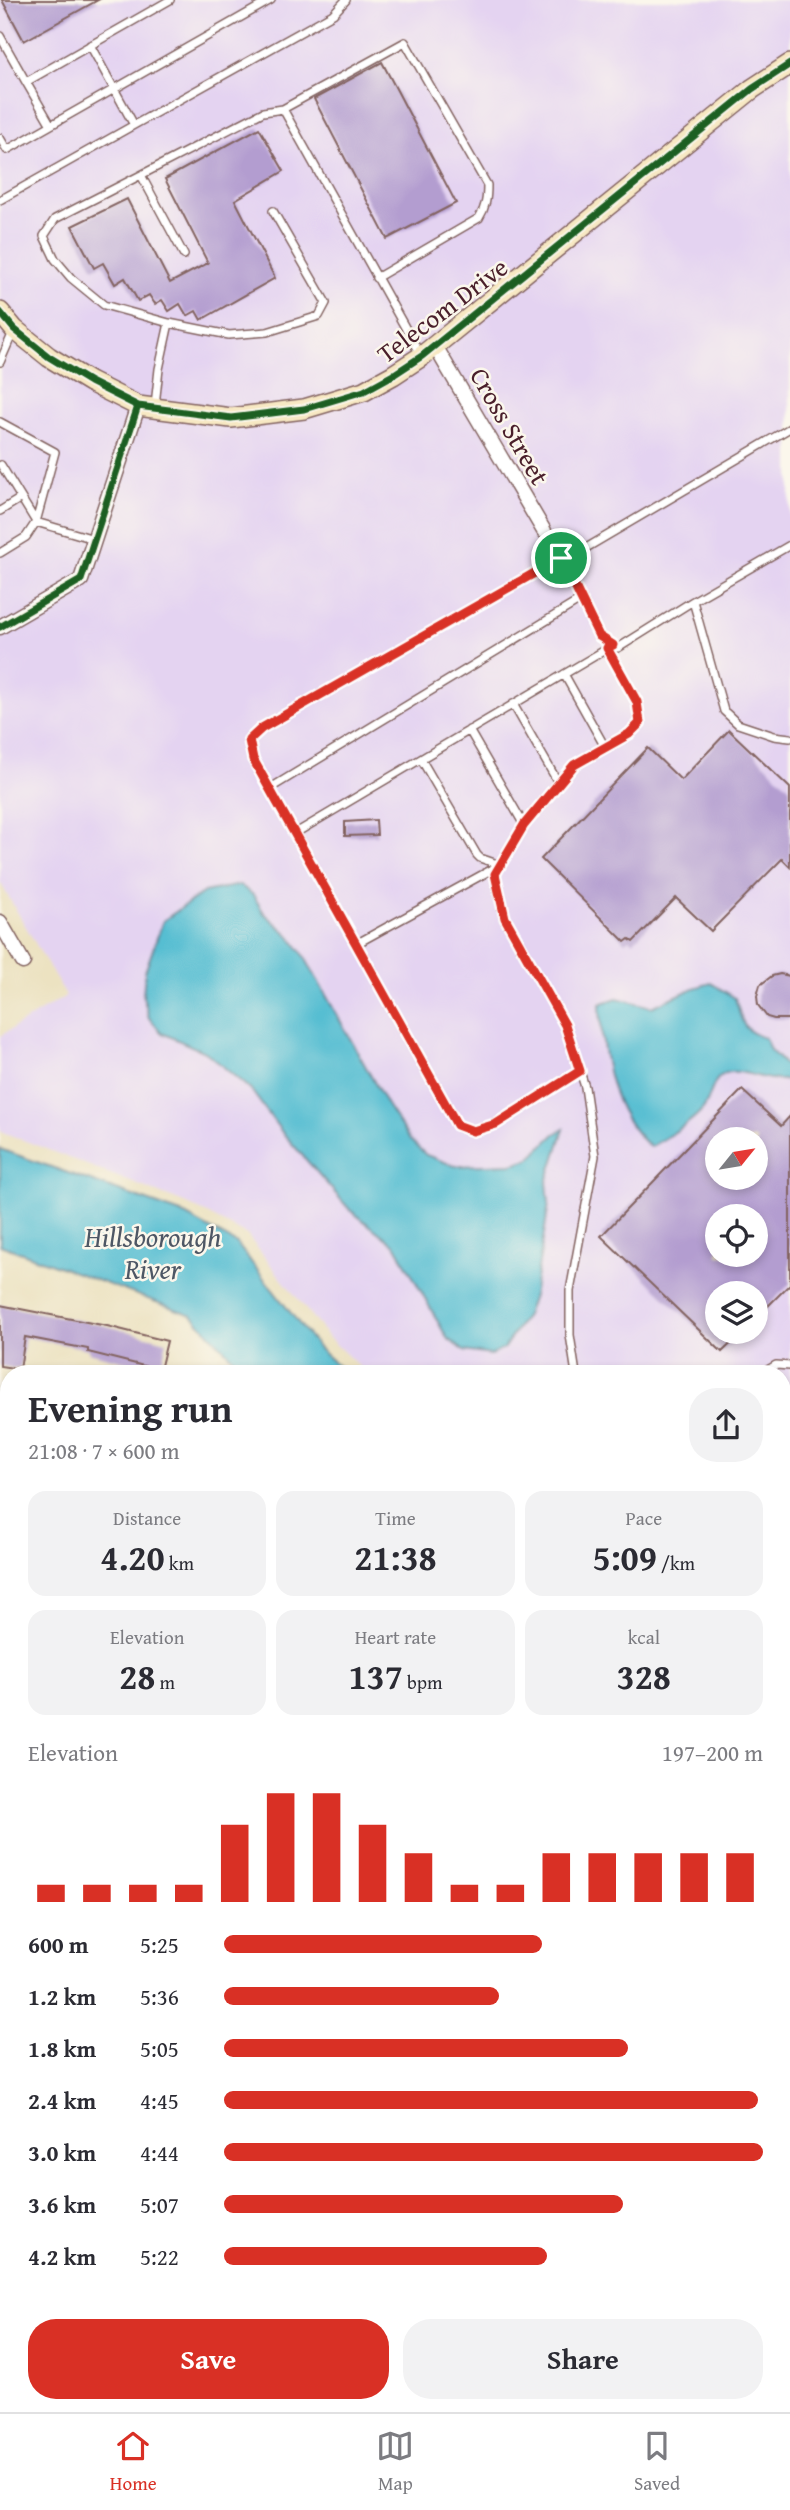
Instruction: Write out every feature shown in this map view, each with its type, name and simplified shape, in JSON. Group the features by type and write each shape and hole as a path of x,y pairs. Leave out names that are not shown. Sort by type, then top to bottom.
{"street":[{"name":"Telecom Drive","path":"0,312 14,329 49,357 90,382 146,407 231,418 304,409 364,391 428,351 752,89 790,64"},
{"name":"Cross Street","path":"428,351 544,531"},
{"path":"0,627 81,580 94,539 146,407"},
{"path":"0,922 23,962"}],"lane":[{"path":"26,82 170,0"},
{"path":"0,138 7,150 271,0"},
{"path":"0,200 333,14 346,0"},
{"path":"0,36 51,125"},
{"path":"273,211 326,303 319,316 267,332 229,335 169,323 104,305 71,278 55,258 44,236 55,219 263,112 283,109 405,42 487,185 485,208 480,218 376,278"},
{"path":"90,46 134,125"},
{"path":"283,109 376,278 428,351"},
{"path":"141,175 184,255"},
{"path":"146,407 159,369 169,323"},
{"path":"0,362 14,329"},
{"path":"0,422 55,452 36,522 26,537 0,552"},
{"path":"580,1071 496,1124 473,1131 457,1125 269,789 253,759 249,740 262,728 790,428"},
{"path":"1,465 36,522 94,539"},
{"path":"0,511 21,498"},
{"path":"544,531 562,559 599,636 610,646 637,702 640,723 629,734 574,765 524,825 495,874 505,918 565,1025 586,1087 595,1156 570,1292 569,1335 574,1365"},
{"path":"294,834 610,646 618,648 790,545"},
{"path":"269,789 582,599"},
{"path":"693,601 724,711 738,724 774,736 790,738"},
{"path":"564,674 606,747"},
{"path":"513,704 559,784"},
{"path":"469,730 524,825"},
{"path":"421,759 477,855 500,864"},
{"path":"356,944 500,864"}],"shaded area":[{"path":"0,0 790,0 790,1365 358,1365 328,1337 247,1235 192,1206 0,1131 0,1036 66,996 0,882"}],"water":[{"path":"240,885 253,895 264,913 289,935 303,954 387,1105 410,1140 426,1155 455,1166 512,1164 529,1159 564,1129 547,1182 549,1203 533,1296 526,1315 503,1349 491,1355 464,1351 447,1338 396,1246 350,1210 282,1132 251,1090 207,1053 162,1033 149,1018 143,996 145,972 163,921 204,892"},
{"path":"711,983 735,998 746,1028 765,1038 770,1050 786,1066 790,1064 790,1079 772,1079 739,1072 726,1073 715,1083 706,1104 696,1116 650,1147 636,1133 617,1100 606,1063 600,1004 617,998 652,1007"},
{"name":"Hillsborough River","path":"0,1149 181,1213 237,1244 319,1349 337,1365 239,1365 192,1315 0,1245"}],"building":[{"path":"2,0 98,0 24,41"},
{"path":"382,62 456,203 387,239 314,99"},
{"path":"259,128 284,171 235,200 275,278 201,320 196,311 187,316 180,304 169,311 162,300 155,304 149,295 138,301 125,278 115,284 103,263 94,268 72,226 127,199 170,283 208,263 165,179"},
{"path":"729,730 790,788 790,867 782,859 711,931 676,898 633,942 629,939 625,942 541,859 648,748 681,780"},
{"path":"376,820 377,835 345,836 345,822"},
{"path":"772,976 790,976 790,1019 767,1017 758,1005 760,985"},
{"path":"742,1090 781,1126 790,1116 790,1284 768,1306 768,1281 705,1281 705,1336 601,1236 705,1128 705,1190 768,1190 768,1127 706,1127"},
{"path":"0,1305 167,1341 161,1365 140,1365 88,1352 88,1349 25,1337 21,1365 0,1365"},
{"path":"714,1344 730,1344 722,1352"}],"cycle path":[{"path":"0,312 14,329 49,357 90,382 138,406 231,418 304,409 364,391 422,356 752,89 790,64"},
{"path":"0,627 81,580 138,406"}],"route":[{"path":"561,558 599,636 613,645 607,648 637,702 640,723 629,734 574,765 524,825 495,874 505,918 565,1025 580,1071 496,1124 473,1131 457,1125 253,759 249,740 262,728 561,558"}]}
